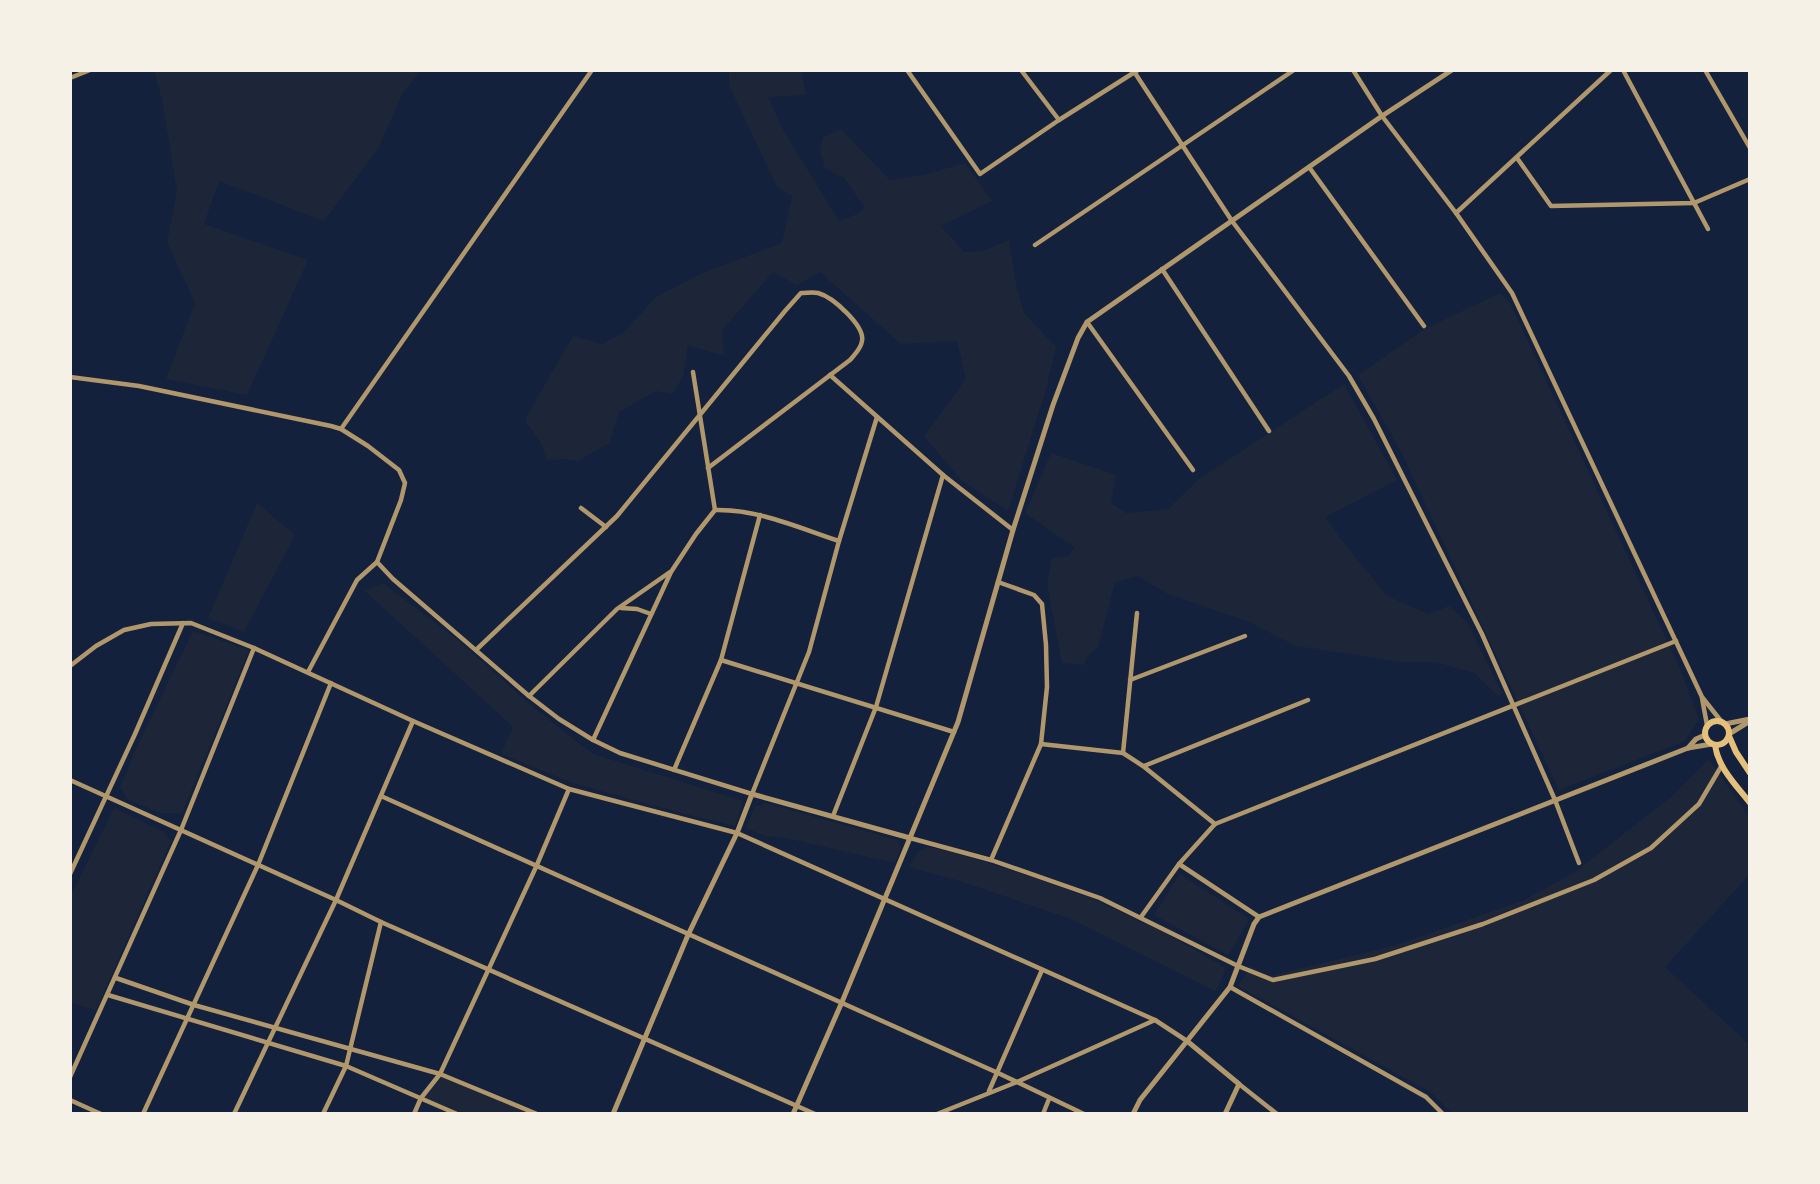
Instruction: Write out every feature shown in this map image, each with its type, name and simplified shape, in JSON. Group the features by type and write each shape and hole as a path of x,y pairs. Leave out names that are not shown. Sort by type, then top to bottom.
{"main road":[{"path":"1750,773 1736,752 1729,728 1716,721 1707,725 1707,740 1713,745 1722,765 1750,803"},
{"path":"1713,745 1726,742 1729,735"}],"street":[{"path":"70,78 90,70"},
{"path":"341,429 592,70"},
{"path":"907,70 980,174 1135,71 1232,221 1349,376 1380,430 1482,634 1555,800 1579,863"},
{"path":"1021,70 1059,120"},
{"path":"1035,245 1294,70"},
{"path":"1353,70 1382,116 1456,213 1512,293 1702,697 1723,723 1750,720"},
{"path":"793,1114 954,732 1053,405 1078,338 1087,322 1451,70"},
{"path":"1456,213 1611,70"},
{"path":"1623,70 1708,229"},
{"path":"1705,70 1750,148"},
{"path":"1517,158 1551,206 1694,202 1750,179"},
{"path":"1309,167 1424,326"},
{"path":"1162,269 1269,431"},
{"path":"476,650 606,527 801,293 817,292 828,297 842,308 859,329 863,339 859,349 850,360 708,468"},
{"path":"1087,322 1193,470"},
{"path":"693,372 715,510"},
{"path":"830,375 943,475 1013,530"},
{"path":"70,377 139,386 331,426 341,429 368,446 399,470 405,483 401,500 377,562 357,580 308,672"},
{"path":"613,1114 688,935 737,833 808,652 877,417"},
{"path":"833,816 876,707 943,475"},
{"path":"581,508 606,527"},
{"path":"593,740 671,572 715,510 730,509 760,515 839,541"},
{"path":"674,770 721,660 760,515"},
{"path":"377,562 393,579 559,719 620,753 991,860 1100,898 1273,980 1375,959 1483,924 1594,880 1651,848 1699,804 1722,765"},
{"path":"530,696 617,609 671,572"},
{"path":"991,860 1041,744 1047,687 1042,604 1034,595 998,582"},
{"path":"617,609 628,607 651,614"},
{"path":"1123,753 1137,613"},
{"path":"70,874 183,623"},
{"path":"70,666 96,646 124,630 151,624 191,623 254,648 569,789 737,833 886,898 1155,1020 1187,1041 1277,1114"},
{"path":"1130,680 1245,636"},
{"path":"1141,917 1179,864 1214,824 1676,641"},
{"path":"70,1077 181,830 254,648"},
{"path":"721,660 954,732"},
{"path":"143,1114 258,865 331,683"},
{"path":"1702,697 1707,725"},
{"path":"1143,766 1308,699"},
{"path":"1729,735 1750,720"},
{"path":"234,1114 336,900 413,721"},
{"path":"1688,748 1696,739 1705,735"},
{"path":"1041,744 1123,753 1214,824"},
{"path":"1133,1114 1140,1100 1230,987 1259,917 1688,748 1713,745"},
{"path":"70,780 381,922 815,1114"},
{"path":"414,1114 421,1098 440,1074 536,867 569,789"},
{"path":"381,796 842,1002 1084,1114"},
{"path":"1179,864 1259,917"},
{"path":"323,1114 346,1066 381,922"},
{"path":"988,1092 1042,970"},
{"path":"115,978 194,1005 440,1074 537,1114"},
{"path":"1230,987 1426,1097 1443,1114"},
{"path":"108,995 346,1066 457,1114"},
{"path":"937,1114 1017,1082 1155,1020"},
{"path":"1225,1114 1239,1084"},
{"path":"1042,1114 1049,1098"},
{"path":"70,1100 101,1114"},
{"path":"953,1114 957,1105"}],"shaded area":[{"path":"154,70 422,70 403,92 378,149 324,221 219,181 204,224 308,260 247,395 166,379 195,303 167,242 177,191 162,100"},
{"path":"729,70 801,70 806,95 768,97 783,130 839,221 865,208 845,179 825,168 820,151 823,137 841,129 890,180 924,175 965,163 992,201 941,226 964,252 983,251 1009,240 1016,285 1024,313 1056,347 1046,389 1008,511 962,481 924,436 966,379 957,341 901,344 820,272 797,285 773,272 722,330 724,356 688,345 683,377 672,394 656,391 619,412 609,443 578,461 547,460 540,441 526,422 526,417 573,336 603,344 624,332 656,297 698,275 782,243 792,196 777,187 729,85"},
{"path":"1500,293 1510,303 1680,669 1699,719 1685,741 1559,790 1402,454 1358,375 1425,329"},
{"path":"1344,384 1397,480 1325,517 1387,596 1429,614 1449,606 1467,622 1502,693 1499,697 1474,673 1435,662 1402,662 1296,646 1247,621 1168,594 1138,576 1115,582 1098,648 1088,655 1084,665 1062,663 1047,584 1052,558 1069,556 1074,547 1025,513 1051,453 1116,475 1111,503 1126,513 1168,509 1199,479"},
{"path":"257,503 295,535 244,632 208,618"},
{"path":"383,583 458,640 533,707 593,754 743,801 735,826 573,783 501,754 513,727 365,591"},
{"path":"193,631 249,650 182,813 160,813 127,799 120,787"},
{"path":"1709,759 1750,818 1750,874 1665,967 1750,1045 1750,1114 1453,1114 1432,1093 1238,986 1251,967 1270,976 1393,946 1522,901 1575,872 1671,797"},
{"path":"765,803 897,840 901,847 895,863 786,838 765,836 746,828 755,807"},
{"path":"114,808 164,832 171,841 96,1010 70,1003 70,898"},
{"path":"927,847 1020,873 1091,898 1165,933 1226,968 1219,985 1215,991 1071,919 963,882 909,867 917,853"},
{"path":"1180,874 1249,919 1228,955 1154,915"},
{"path":"440,1074 537,1114 459,1114 421,1098"}]}
